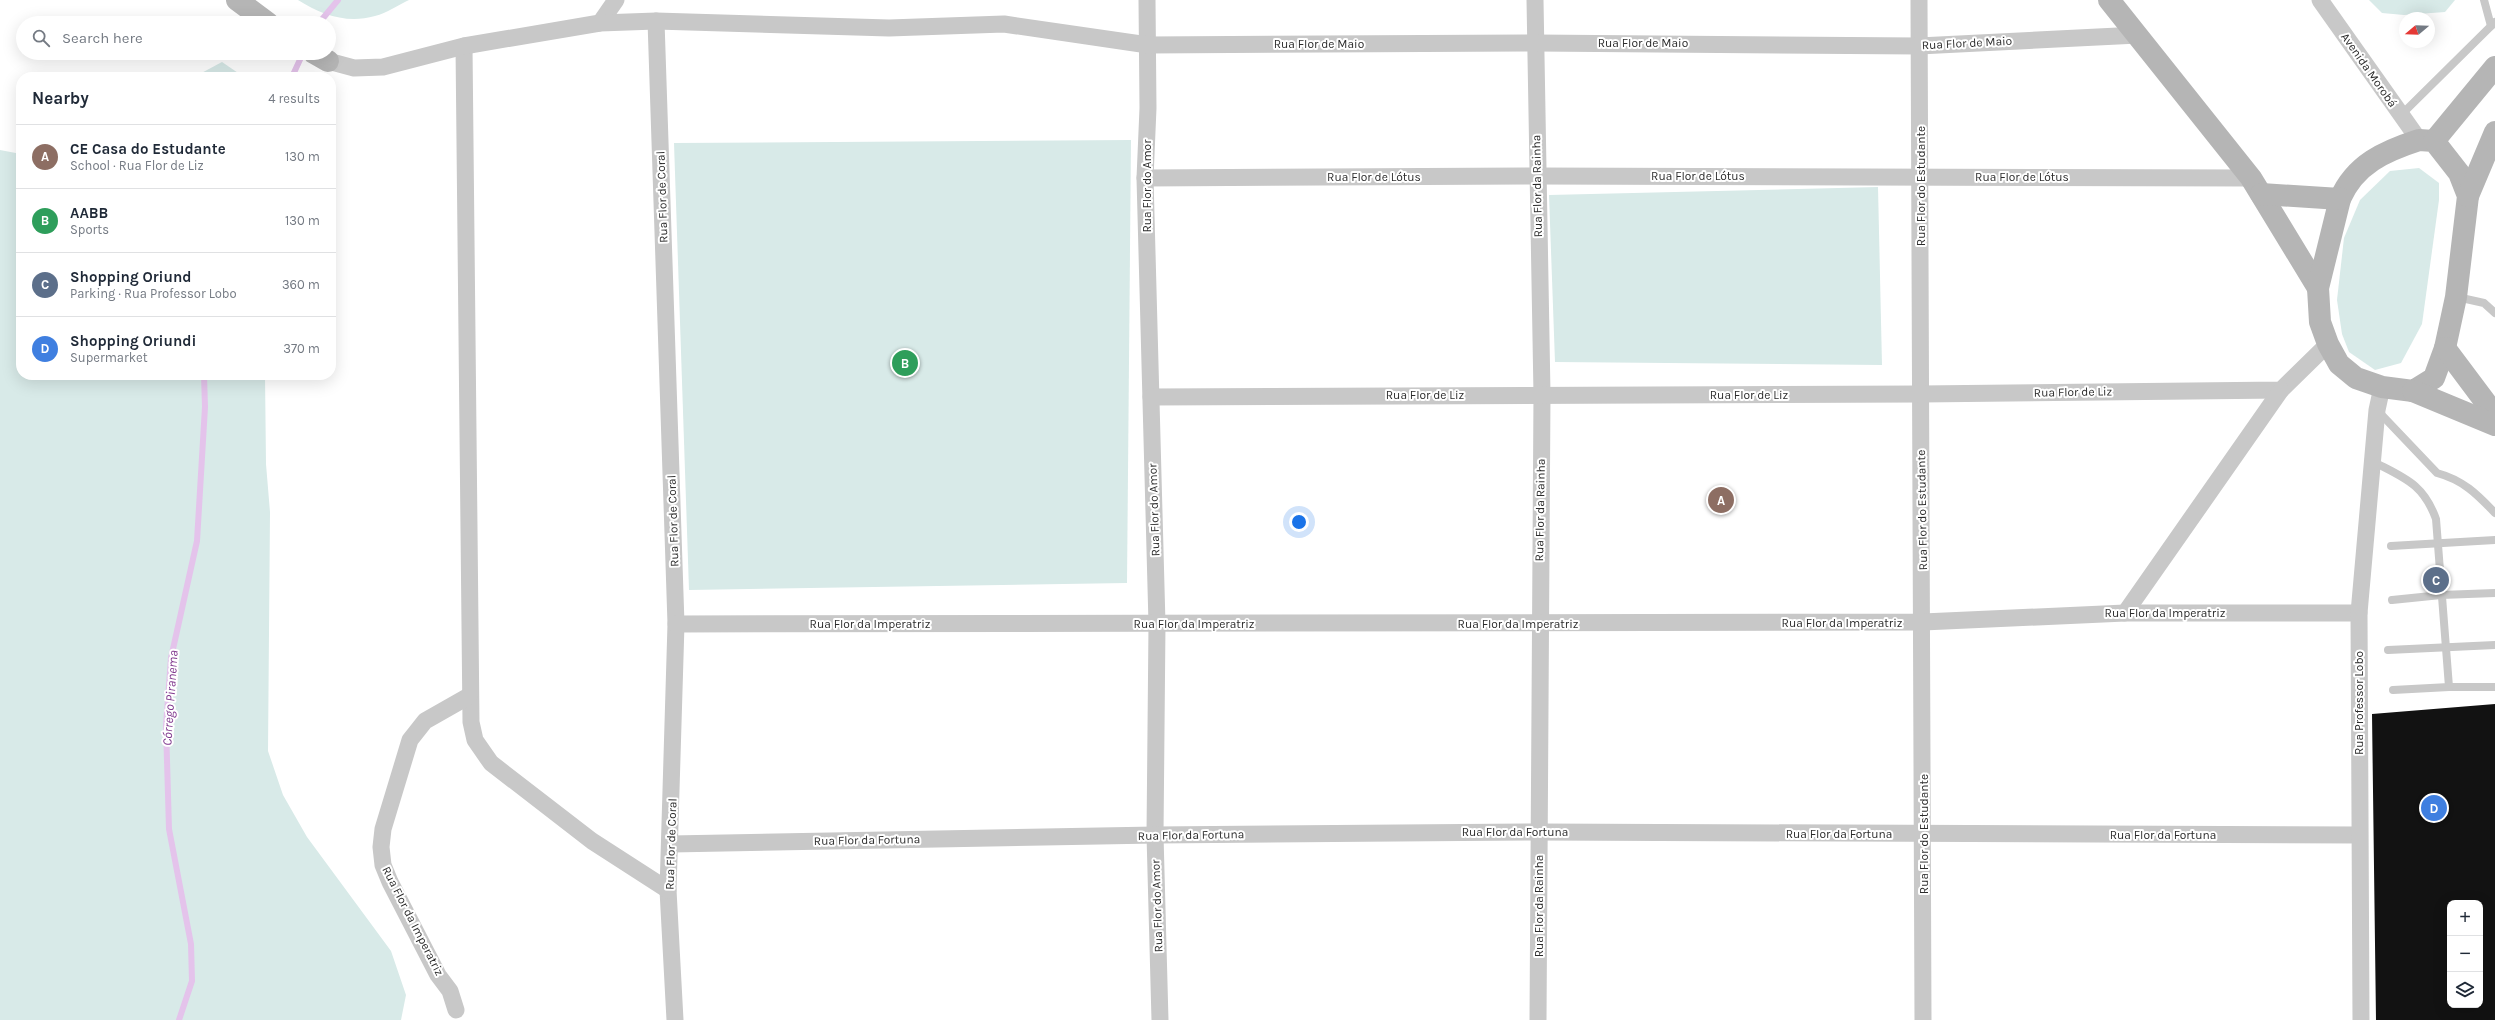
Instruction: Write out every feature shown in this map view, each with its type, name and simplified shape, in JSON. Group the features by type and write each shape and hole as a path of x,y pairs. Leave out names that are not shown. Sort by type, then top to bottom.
{"main road":[{"path":"237,0 259,16"},
{"path":"2109,0 2256,186 2318,288"},
{"path":"2494,70 2426,141 2394,148 2375,157 2356,173 2346,186 2340,199 2318,288 2320,322 2328,344 2339,364 2356,378 2382,387 2413,391 2495,425"},
{"path":"2413,391 2434,378 2445,348 2456,297 2468,196 2490,157 2495,132"},
{"path":"2426,141 2459,173 2468,196"},
{"path":"2256,186 2340,199"},
{"path":"2445,348 2495,415"}],"street":[{"path":"600,23 616,0"},
{"name":"Rua Flor do Amor","path":"1147,0 1148,45 1145,178 1158,624 1155,835 1160,1020"},
{"name":"Rua Flor da Rainha","path":"1535,0 1542,394 1539,624 1538,1020"},
{"name":"Rua Flor do Estudante","path":"1919,0 1924,834 1923,1020"},
{"name":"Avenida Morobá","path":"2320,0 2401,115 2426,141"},
{"name":"Rua Flor de Maio","path":"330,60 354,68 383,67 464,46 600,23 656,21 889,28 1004,24 1148,45 1536,43 1919,46 2138,35"},
{"name":"Rua Flor de Coral","path":"656,21 676,624 671,844 668,890 675,1020"},
{"path":"464,46 469,696 471,722 476,740 492,763 592,841 668,890"},
{"name":"Rua Flor de Lótus","path":"1145,178 1921,176 2256,186"},
{"path":"2126,613 2281,390 2328,344"},
{"name":"Rua Professor Lobo","path":"2360,1020 2359,613 2377,410 2382,387"},
{"name":"Rua Flor de Liz","path":"1151,397 1542,394 1921,394 2281,390"},
{"name":"Rua Flor da Imperatriz","path":"676,624 1539,624 1923,622 2126,613 2359,613"},
{"name":"Rua Flor da Imperatriz","path":"456,1010 450,991 438,975 390,882 383,866 381,847 383,829 410,740 425,721 469,696"},
{"name":"Rua Flor da Fortuna","path":"671,844 1155,835 1539,832 2359,836"}],"lane":[{"path":"2401,115 2493,24 2484,0"},
{"path":"2456,297 2484,303 2495,312"},
{"path":"2377,410 2436,473 2450,477 2471,488 2495,513"},
{"path":"2372,461 2410,481 2425,494 2436,519 2449,687"},
{"path":"2391,546 2495,540"},
{"path":"2392,600 2441,595 2495,593"},
{"path":"2388,650 2495,645"},
{"path":"2393,690 2449,687 2495,687"}],"shaded area":[{"path":"298,0 409,0 379,15 355,19 332,16"},
{"path":"2369,0 2455,0 2445,12 2399,12 2399,15 2382,13"},
{"path":"222,62 237,72 203,72"},
{"path":"1131,140 1127,583 689,590 674,143"},
{"path":"0,150 16,153 16,380 265,380 266,464 270,512 268,751 283,795 307,837 391,951 406,995 401,1020 0,1020"},
{"path":"2419,168 2439,183 2439,200 2422,324 2401,363 2375,370 2349,352 2342,334 2337,300 2344,238 2360,200 2390,171"},
{"path":"1878,187 1882,365 1555,362 1549,195"}],"building":[{"path":"2495,704 2495,1020 2376,1020 2372,714"}],"waterway":[{"name":"Córrego Piranema","path":"325,16 338,0"},
{"name":"Córrego Piranema","path":"294,72 300,60"},
{"name":"Córrego Piranema","path":"179,1020 192,981 191,944 169,829 166,726 171,658 197,541 205,407 204,380"}],"place":[{"name":"AABB","path":"905,363"},
{"name":"CE Casa do Estudante","path":"1721,500"},
{"name":"Shopping Oriund","path":"2436,580"},
{"name":"Shopping Oriundi","path":"2434,808"}]}
